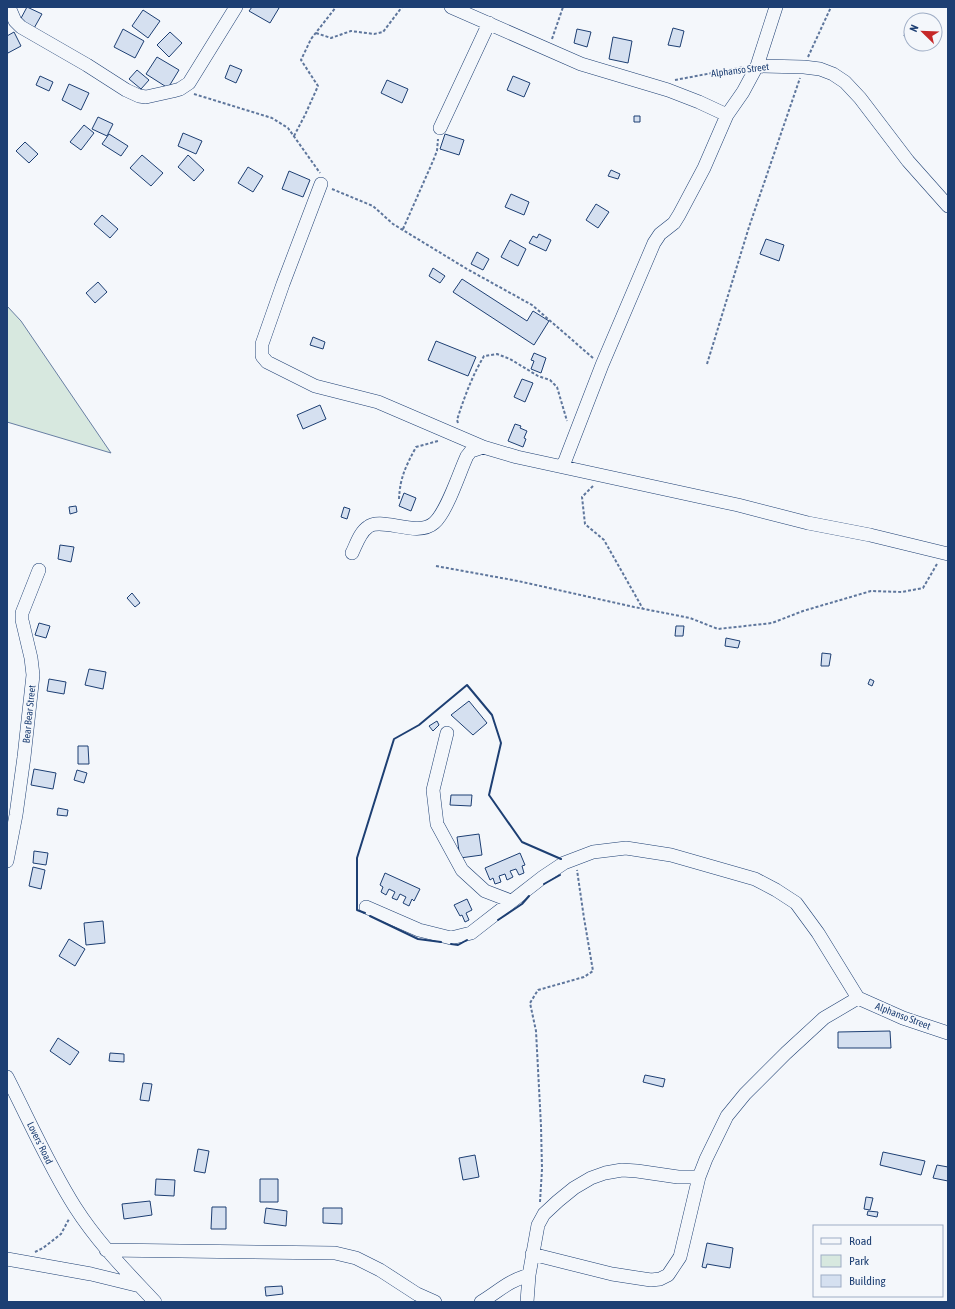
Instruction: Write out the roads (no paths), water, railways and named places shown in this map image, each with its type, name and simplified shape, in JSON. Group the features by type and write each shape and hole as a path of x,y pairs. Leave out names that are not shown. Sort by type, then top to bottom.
{"street":[{"path":"10,7 15,21 22,27 126,90 139,96 146,97 180,89 189,83 236,7"},
{"path":"451,7 595,69 651,84 699,102 727,115"},
{"path":"563,466 572,439 602,365 654,243 660,234 674,223 679,215 704,168 727,115 743,92 757,66 776,7"},
{"path":"440,128 489,23"},
{"name":"Alphanso Street","path":"757,66 804,67 820,69 833,74 845,82 860,98 908,161 948,206"},
{"path":"322,184 283,284 262,344 262,356 267,362 315,386 394,407 482,447 517,457 563,466 946,553"},
{"path":"352,553 363,532 368,526 378,523 415,528 431,525 435,522 443,513 467,456 471,451 482,447"},
{"name":"Bear Bear Street","path":"7,861 16,815 33,675 31,658 22,620 22,613 39,570"},
{"path":"447,733 433,790 438,824 462,870 485,891 512,901"},
{"path":"366,907 419,930 451,938 471,933 543,877 564,863 593,852 626,848 671,856 755,880 776,890 796,903 818,933 858,998 824,1018 786,1052 745,1094 727,1116 699,1177 680,1257 668,1275 660,1279 651,1280 612,1274 532,1254"},
{"name":"Alphanso Street","path":"858,998 903,1018 948,1033"},
{"name":"Lovers' Road","path":"7,1077 53,1168 75,1207 106,1250 155,1302"},
{"path":"527,1302 532,1254 538,1225 544,1214 574,1188 591,1178 605,1173 622,1170 678,1177 699,1177"},
{"path":"106,1250 335,1253 356,1258 380,1270 417,1294 435,1302"},
{"path":"11,1260 91,1274 140,1286"},
{"path":"481,1302 507,1283 517,1278 529,1275"}]}
